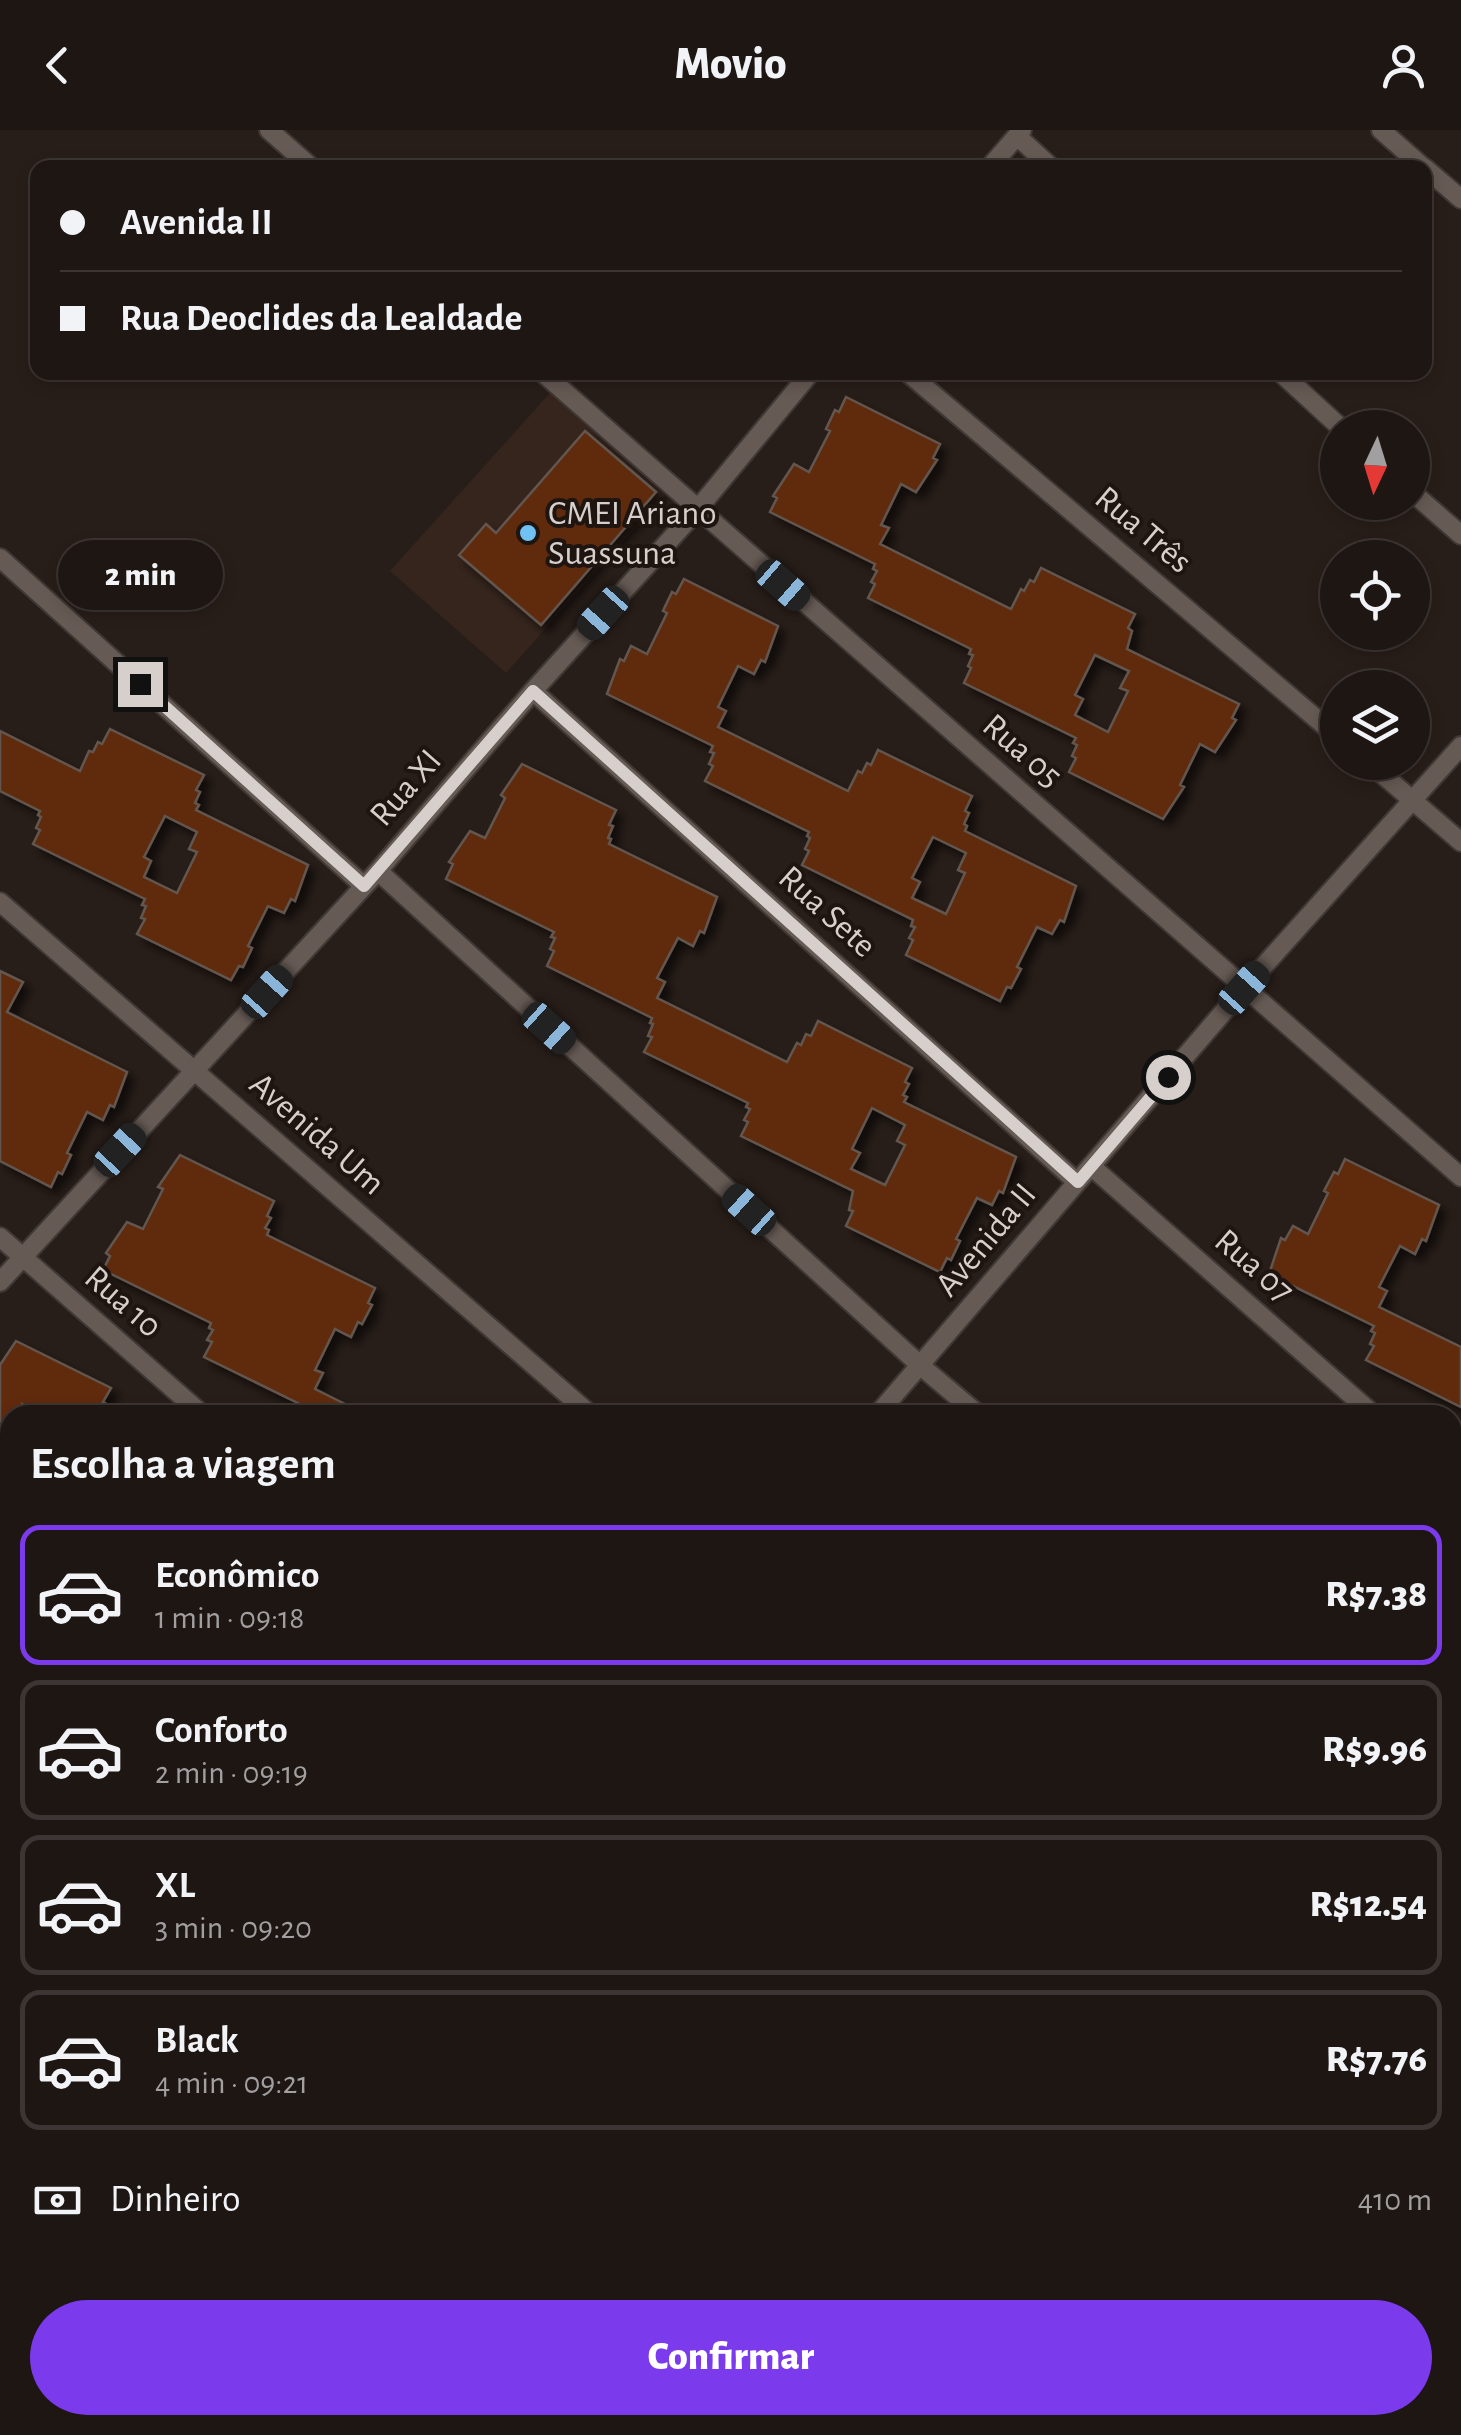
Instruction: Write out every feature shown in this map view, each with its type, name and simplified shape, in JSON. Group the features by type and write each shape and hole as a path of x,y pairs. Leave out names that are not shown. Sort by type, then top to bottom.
{"street":[{"path":"270,130 303,160"},
{"path":"1380,130 1415,160"},
{"path":"996,160 1019,133 1044,160"},
{"path":"1432,175 1461,199"},
{"name":"Rua 05","path":"551,380 1461,1177"},
{"name":"Rua XI","path":"0,1282 378,871 696,510 804,380"},
{"name":"Rua Três","path":"916,380 1320,722"},
{"path":"1289,380 1321,410"},
{"path":"1430,508 1461,535"},
{"path":"0,558 364,886"},
{"name":"Rua Sete","path":"533,691 1078,1182"},
{"name":"Avenida II","path":"886,1405 1244,988 1461,746"},
{"path":"1389,780 1461,842"},
{"path":"378,871 966,1405"},
{"name":"Avenida Um","path":"0,902 579,1405"},
{"name":"Rua 07","path":"1091,1166 1363,1405"},
{"name":"Rua 10","path":"0,1237 192,1405"}],"shaded area":[{"name":"CMEI Ariano Suassuna","path":"550,393 665,495 506,673 390,571"}],"building":[{"path":"846,397 940,444 933,458 937,460 916,492 901,484 881,525 889,528 880,544 1011,609 1021,589 1024,591 1030,580 1034,582 1041,568 1135,614 1128,628 1132,631 1127,649 1239,704 1232,718 1236,720 1215,752 1200,744 1180,785 1184,787 1163,819 1069,772 1076,758 1072,756 1076,738 964,683 971,668 971,649 868,598 875,584 871,582 877,571 873,569 875,564 770,512 777,498 773,496 794,464 809,472 830,431 826,429 835,410 839,412","holes":["1095,655 1129,671 1120,688 1128,691 1108,732 1075,715 1083,699 1075,695"]},
{"path":"585,431 656,492 541,625 459,555 486,524 496,533"},
{"path":"684,579 778,626 765,662 761,660 754,674 738,666 718,707 726,711 718,727 848,791 858,771 862,773 867,763 871,765 878,750 972,796 965,811 969,813 965,831 1076,886 1064,922 1060,920 1052,934 1037,927 1017,967 1021,969 1000,1001 906,955 913,940 909,938 915,927 911,926 913,920 802,865 809,851 805,849 809,832 705,781 713,766 709,764 713,746 607,694 620,659 624,661 631,646 647,654 667,613 663,611 672,592 676,594","holes":["933,837 966,853 958,870 965,873 946,914 912,898 920,882 912,878"]},
{"path":"110,729 204,775 196,790 200,792 196,810 308,865 295,901 291,899 284,913 268,906 248,946 252,948 243,967 239,966 231,980 137,934 145,919 141,918 145,899 33,844 40,830 36,828 40,811 0,791 0,731 80,771 89,751 93,752 98,742 102,744","holes":["165,816 197,832 189,849 197,852 177,893 144,877 151,861 144,857"]},
{"path":"522,764 616,810 609,825 613,826 609,844 717,897 704,933 700,931 693,946 678,938 657,978 665,982 657,998 787,1062 797,1043 801,1045 806,1034 811,1036 818,1021 912,1068 905,1082 909,1084 904,1102 1016,1157 1003,1193 999,1191 992,1205 977,1198 956,1239 960,1241 951,1260 947,1258 940,1272 846,1226 853,1211 849,1210 853,1191 741,1136 748,1122 744,1120 750,1109 746,1107 748,1103 644,1052 652,1037 648,1036 652,1018 547,966 554,951 550,949 554,932 446,879 453,864 449,862 470,831 485,838 505,798 501,795","holes":["872,1108 905,1125 897,1141 905,1145 885,1185 851,1169 860,1153 852,1149"]},
{"path":"0,971 23,982 7,1012 127,1072 114,1107 110,1105 103,1120 87,1112 67,1153 71,1155 62,1174 58,1172 51,1187 0,1161"},
{"path":"180,1155 274,1201 267,1216 271,1218 265,1228 269,1230 267,1235 375,1288 362,1324 358,1322 351,1337 335,1329 315,1370 323,1373 315,1389 347,1405 302,1405 204,1357 212,1342 207,1340 213,1330 209,1328 211,1323 103,1270 110,1256 106,1253 127,1222 143,1229 163,1189 158,1187"},
{"path":"1345,1159 1439,1205 1426,1241 1422,1239 1415,1254 1400,1246 1379,1287 1387,1291 1379,1307 1461,1347 1461,1405 1366,1360 1374,1346 1370,1344 1374,1326 1269,1274 1281,1238 1285,1240 1293,1226 1308,1234 1328,1193 1324,1191 1334,1172 1338,1174"},
{"path":"16,1341 111,1388 103,1402 109,1405 0,1405 0,1365"}],"place":[{"name":"CMEI Ariano Suassuna","path":"528,533"}],"route":[{"path":"140,684 364,886 533,691 1078,1182 1168,1077"}]}
